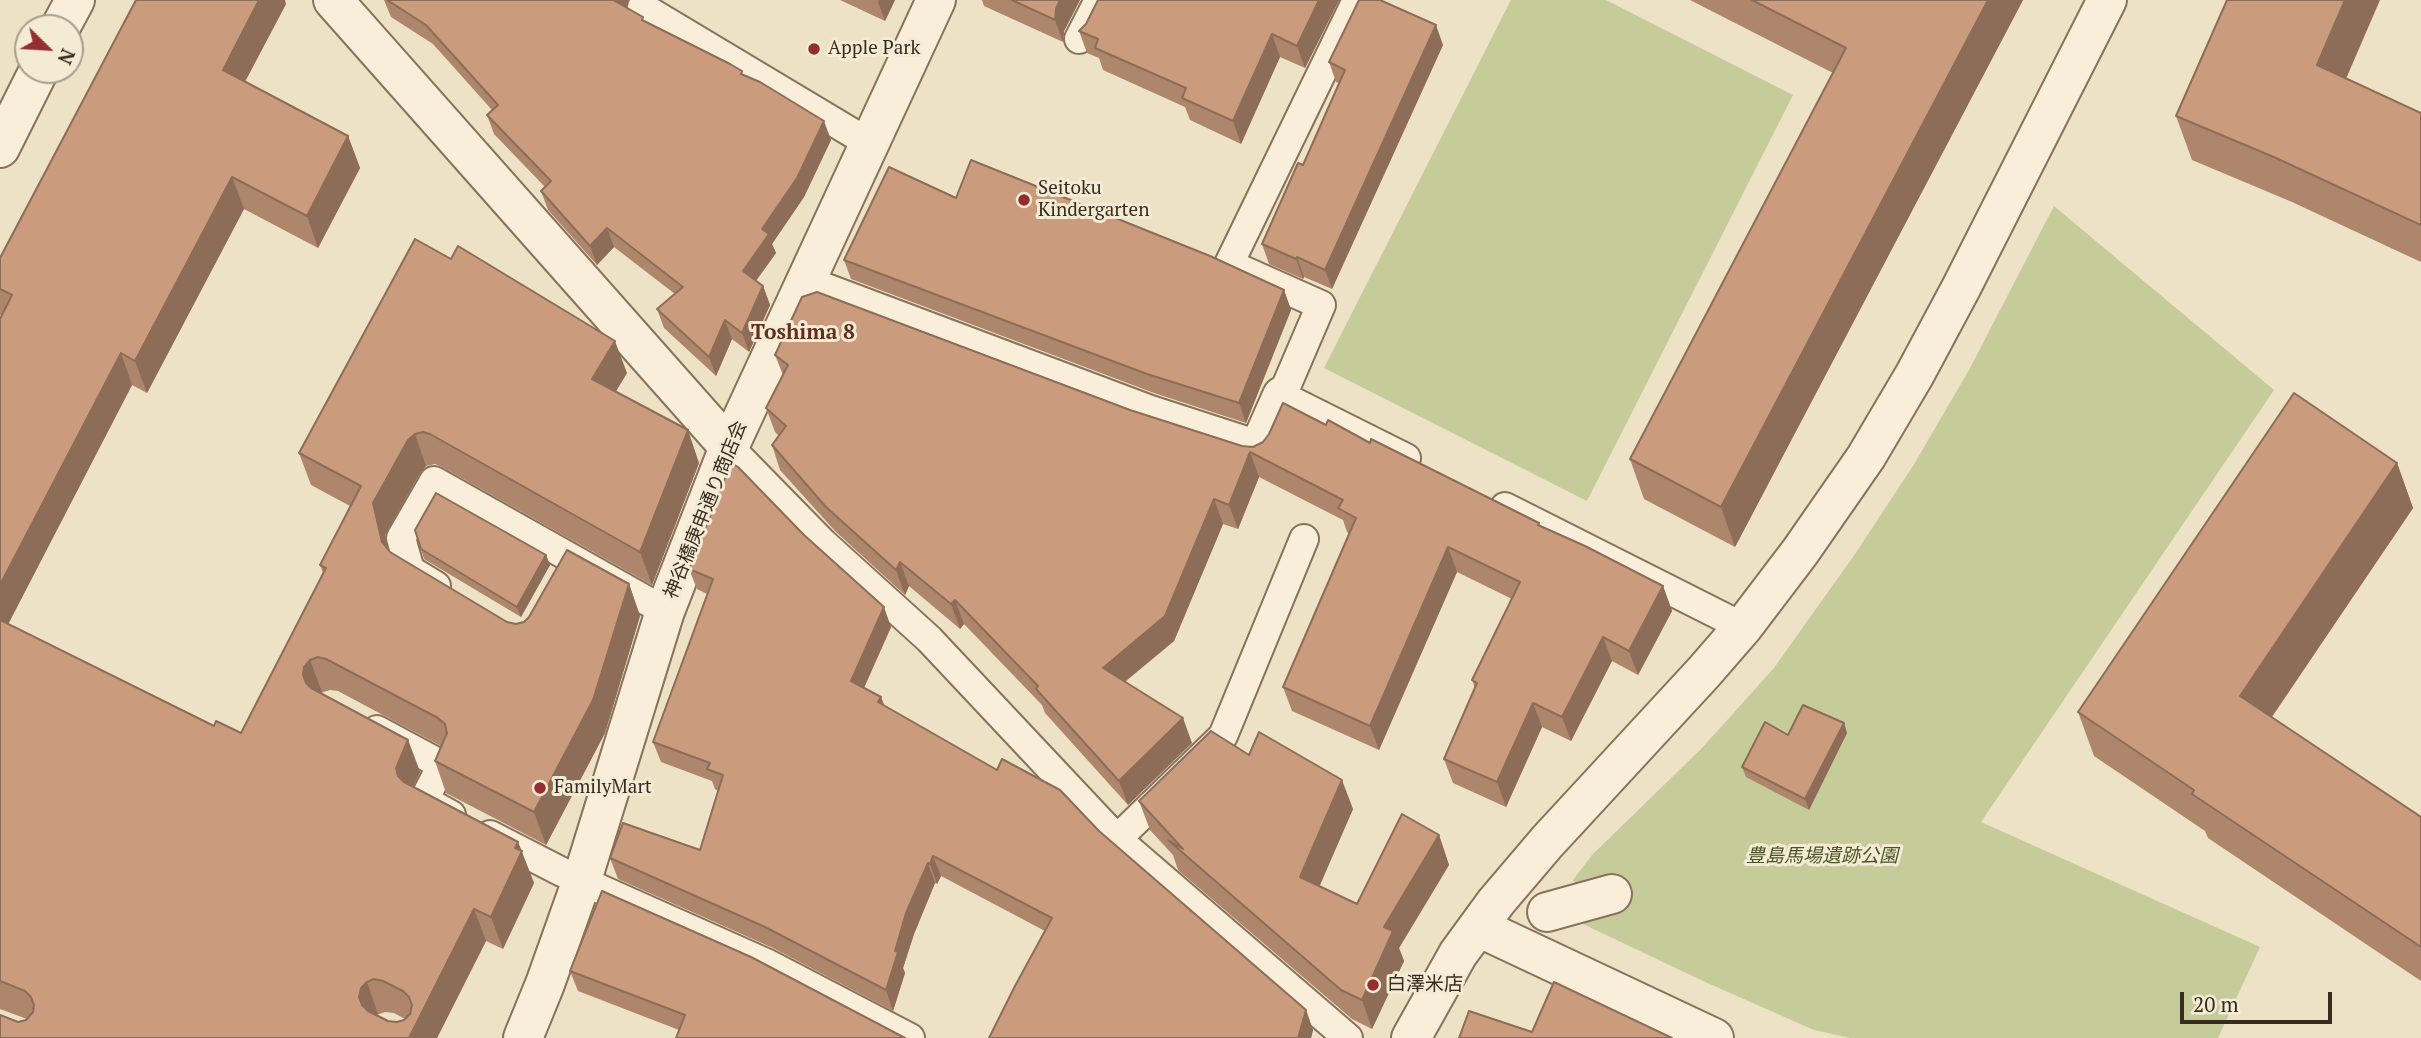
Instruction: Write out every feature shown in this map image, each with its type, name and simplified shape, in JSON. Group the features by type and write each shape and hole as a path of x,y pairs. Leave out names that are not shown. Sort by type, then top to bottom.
{"street":[{"path":"333,0 729,447"},
{"name":"神谷橋庚申通り商店会","path":"523,1038 582,880 665,611 729,447 936,0"},
{"path":"1411,1038 1441,983 1478,927 1547,842 1743,627 1834,505 1890,417 1961,288 2107,0"},
{"path":"0,148 32,84"},
{"path":"804,285 1147,414 1258,450 1282,396"},
{"path":"1547,912 1612,894"},
{"path":"1478,927 1714,1038"}],"lane":[{"path":"1079,39 1099,0"},
{"path":"1357,0 1229,264 1321,306 1282,396 1430,470"},
{"path":"642,7 869,143"},
{"path":"729,447 822,543 929,639 1117,839 1348,1038"},
{"path":"457,598 410,570 401,538 434,481 566,571 665,611"},
{"path":"1479,494 1743,627"},
{"path":"1117,839 1223,736 1304,539"},
{"path":"356,719 442,765 424,800 562,872 766,963 910,1038"}],"green space":[{"path":"1511,0 1606,0 1793,95 1587,501 1324,368"},
{"name":"豊島馬場遺跡公園","path":"2054,206 2274,390 1981,822 2260,947 2218,1038 1850,1038 1814,1030 1583,924 1584,898 1573,880 1592,855 1702,748 1774,668 1855,554 1913,466 1969,370"}],"building":[{"path":"136,0 259,0 223,70 348,136 307,216 232,177 135,361 121,353 0,585 0,319 12,295 0,289 0,258"},
{"path":"387,0 613,0 643,17 642,20 730,64 742,71 741,74 760,82 824,121 797,178 762,229 769,234 743,271 763,286 742,333 725,320 709,357 657,309 683,287 607,228 590,246 541,191 551,181 487,115 498,105 426,25"},
{"path":"1012,0 1060,0 1055,20"},
{"path":"1098,0 1319,0 1297,46 1272,34 1233,121 1182,98 1186,88 1095,48 1098,39 1079,31 1086,24"},
{"path":"1359,0 1380,0 1436,25 1325,270 1262,244 1298,163 1303,165 1345,70 1329,62"},
{"path":"1752,0 1988,0 1721,507 1630,459 1846,48"},
{"path":"2227,0 2345,0 2317,65 2421,113 2421,225 2276,158 2176,116"},
{"path":"971,160 1210,256 1284,290 1239,403 1147,374 844,260 889,167 956,198"},
{"path":"415,239 451,259 458,246 615,341 592,379 688,430 640,552 423,432 408,440 373,503 382,542 390,552 507,622 516,624 529,617 567,550 629,584 593,700 534,812 435,761 447,733 445,724 438,718 326,659 318,657 310,660 304,667 303,675 311,688 408,740 396,768 398,776 404,782 518,842 515,848 522,851 491,917 474,909 409,1038 0,1038 0,1015 18,1022 26,1020 33,1012 34,1005 25,991 0,981 0,620 214,726 216,721 241,733 326,568 320,565 361,486 299,453","holes":["374,979 383,981 409,997 412,1005 410,1014 404,1020 388,1021 362,1005 359,997 361,988"]},
{"path":"817,292 1130,410 1242,446 1253,447 1263,442 1283,403 1326,425 1328,420 1370,443 1371,439 1663,586 1629,651 1603,637 1562,717 1533,703 1497,782 1444,759 1477,683 1472,680 1520,582 1448,547 1370,726 1283,687 1356,518 1338,508 1343,500 1250,452 1229,505 1214,499 1165,616 1103,668 1183,718 1119,781 1036,689 1038,686 955,600 951,604 900,562 896,570 826,507 772,445 786,426 766,408 788,365 775,355 802,297"},
{"path":"2294,393 2397,463 2240,696 2421,817 2421,947 2192,794 2194,790 2078,712"},
{"path":"731,463 804,535 884,607 851,681 881,697 878,702 997,770 1002,759 1060,790 1099,831 1306,1010 1298,1038 989,1038 1052,918 933,856 906,913 886,990 765,927 610,858 623,823 700,850 723,775 707,769 710,763 653,742 713,579 689,569"},
{"path":"436,493 546,555 517,607 421,549 415,530"},
{"path":"1803,705 1844,723 1805,799 1742,767 1765,722 1788,735"},
{"path":"1211,731 1249,755 1259,732 1342,780 1300,877 1357,904 1402,814 1439,835 1384,927 1393,931 1362,1000 1341,990 1168,840 1183,849 1139,801"},
{"path":"602,891 751,957 905,1038 676,1038 685,1015 570,971"},
{"path":"1554,982 1672,1038 1459,1038 1469,1011 1532,1032"}],"place":[{"name":"Apple Park","path":"814,49"},
{"name":"Seitoku Kindergarten","path":"1024,200"},
{"name":"FamilyMart","path":"540,788"},
{"name":"白澤米店","path":"1373,985"}],"district":[{"name":"Toshima 8","path":"803,333"}]}
